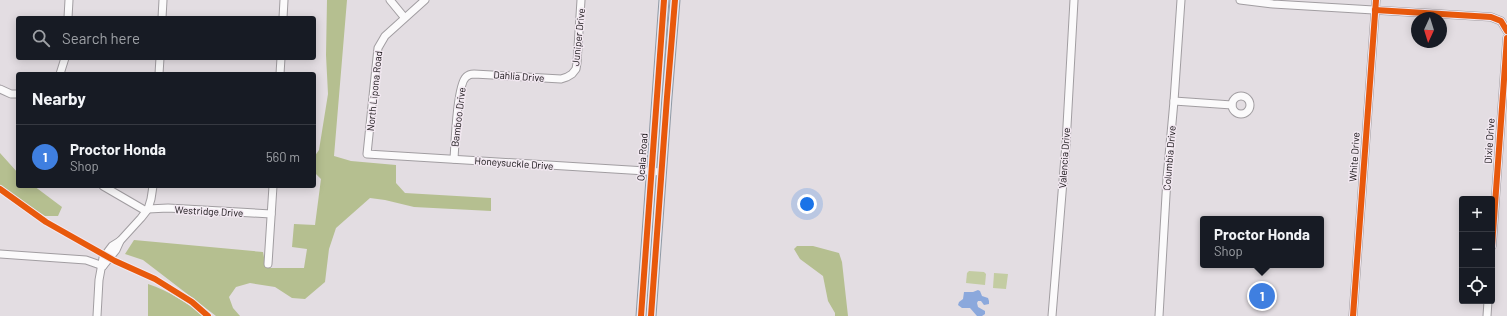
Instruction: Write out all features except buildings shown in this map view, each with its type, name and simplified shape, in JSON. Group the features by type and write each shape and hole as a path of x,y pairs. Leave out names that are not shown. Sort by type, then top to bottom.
{"main road":[{"name":"Ocala Road","path":"641,316 664,0"},
{"name":"Ocala Road","path":"651,316 676,0"}],"street":[{"path":"68,16 69,0"},
{"path":"162,16 163,0"},
{"path":"283,16 284,0"},
{"path":"390,0 404,17"},
{"name":"North Lipona Road","path":"367,154 378,48 385,36 404,17 425,0"},
{"name":"Juniper Drive","path":"572,74 576,69 577,63 581,0"},
{"path":"670,0 676,0"},
{"name":"Valencia Drive","path":"1052,316 1066,137 1074,0"},
{"name":"Columbia Drive","path":"1159,316 1167,178 1181,0"},
{"path":"1240,0 1273,4 1491,17 1502,21 1507,31"},
{"name":"White Drive","path":"1353,316 1376,0"},
{"name":"Dixie Drive","path":"1493,232 1507,38"},
{"path":"61,72 64,60"},
{"path":"159,72 160,60"},
{"path":"280,72 281,60"},
{"name":"Dahlia Drive","path":"466,76 482,74 561,79 572,74"},
{"name":"Bamboo Drive","path":"454,159 459,98 461,85 466,76"},
{"path":"0,89 11,94 16,94"},
{"path":"1174,101 1232,105"},
{"name":"Honeysuckle Drive","path":"367,154 662,172"},
{"path":"107,188 147,210"},
{"path":"97,316 99,280 103,266 103,258 112,246 120,241 147,210 153,188"},
{"path":"268,264 273,188"},
{"name":"Westridge Drive","path":"147,210 168,208 271,214"},
{"path":"0,254 86,260 103,266"},
{"path":"1487,316 1488,304"}],"green space":[{"path":"327,0 347,0 334,156 351,161 396,165 396,183 405,193 491,198 491,211 414,207 370,198 336,228 329,249 325,282 305,299 292,298 275,287 250,283 236,287 229,297 233,308 240,316 216,316 143,260 125,254 134,240 263,252 266,268 304,268 307,249 292,247 294,224 315,225 321,179 316,174 316,154 319,150 328,94 326,55"},
{"path":"0,153 16,171 16,188 37,188 62,207 58,216 45,216 0,187"},
{"path":"797,246 813,246 839,253 842,262 848,316 835,316 835,313 828,301 823,276 800,259 794,249"},
{"path":"969,271 984,272 986,274 985,285 966,283 967,273"},
{"path":"994,273 1008,274 1006,289 993,288"},
{"path":"148,284 177,297 203,316 148,316"}],"water":[{"path":"978,290 982,296 988,298 989,301 989,304 984,305 981,301 978,301 977,303 978,307 985,311 985,314 982,316 977,316 970,308 962,308 958,305 963,299 964,292 973,292"}],"cycle path":[{"path":"641,316 664,0"},
{"path":"651,316 675,0"},
{"path":"1353,316 1376,0"},
{"path":"1375,10 1491,17 1501,21 1507,31"},
{"path":"1493,232 1507,38"},
{"path":"0,189 46,222 115,261 155,279 192,302 208,316"}],"place":[{"name":"Proctor Honda","path":"1262,296"}]}
